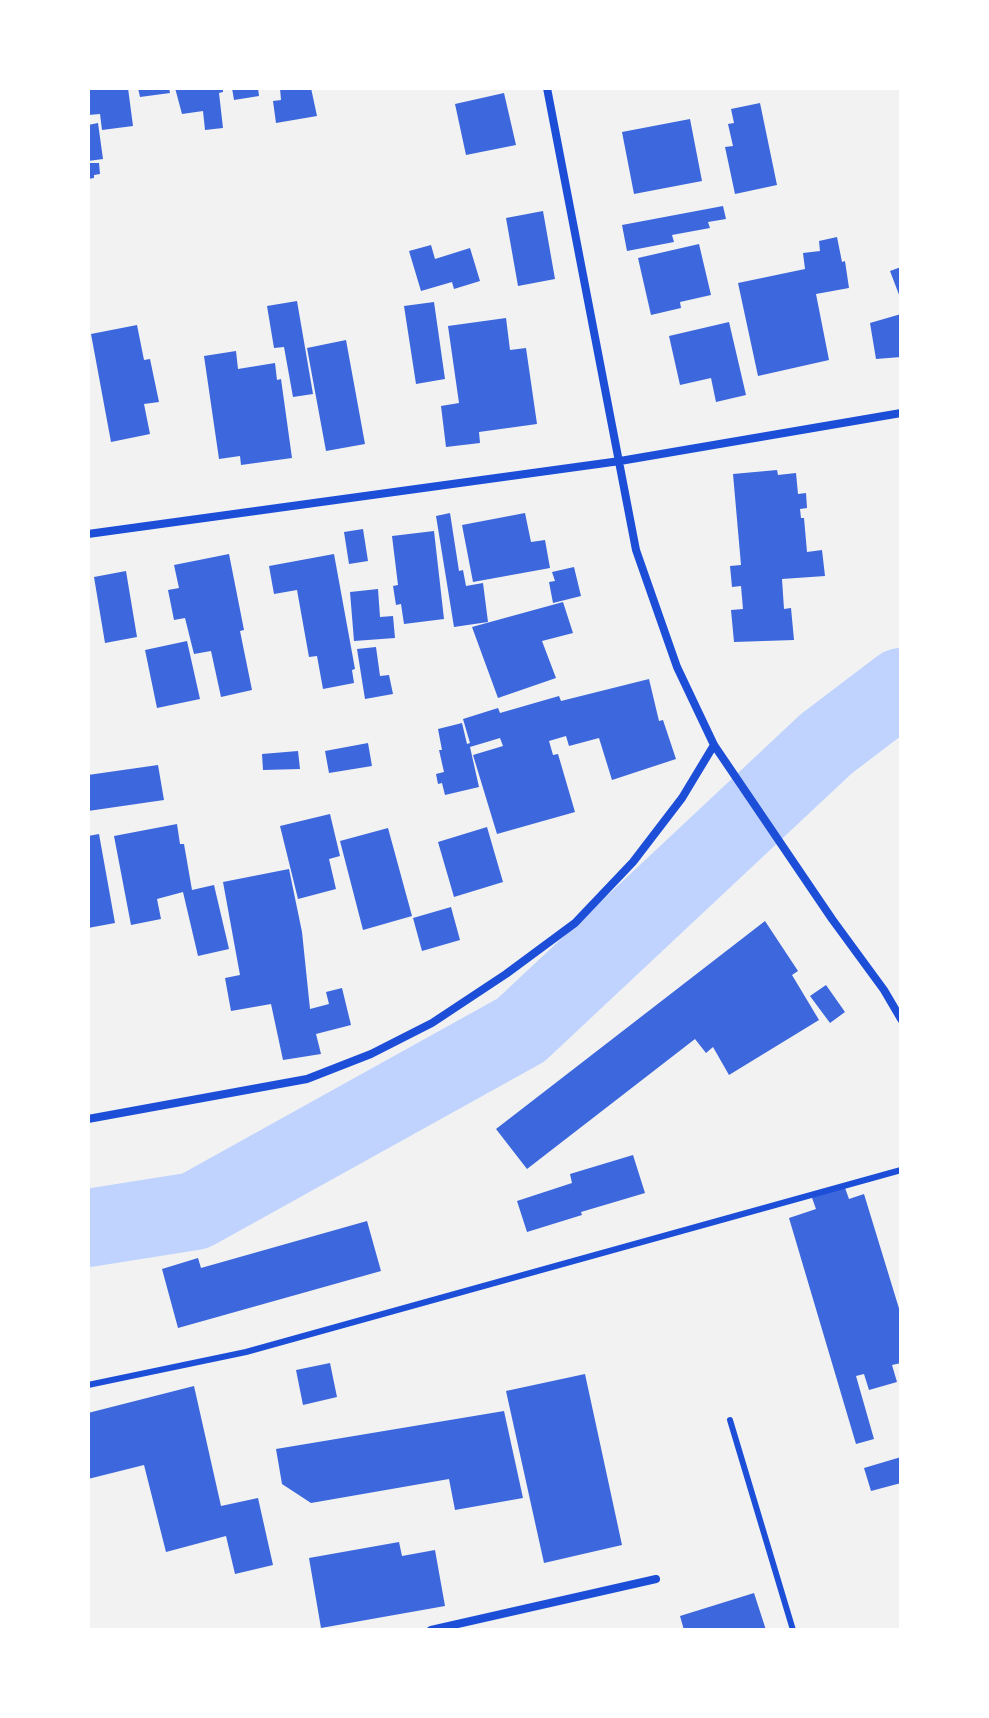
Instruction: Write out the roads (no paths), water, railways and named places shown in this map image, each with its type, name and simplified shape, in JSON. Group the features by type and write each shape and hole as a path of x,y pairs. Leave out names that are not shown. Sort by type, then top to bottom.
{"street":[{"path":"547,88 636,550 677,667 714,745 901,1019"},
{"path":"88,534 620,461 901,413"},
{"path":"88,1119 307,1079 371,1054 432,1023 575,923 633,862 682,798 714,745"},
{"path":"431,1630 656,1579"}],"lane":[{"path":"88,1385 246,1352 901,1170"},
{"path":"730,1420 793,1630"}],"waterway":[{"path":"88,1228 195,1211 521,1030 826,744 901,687"}]}
